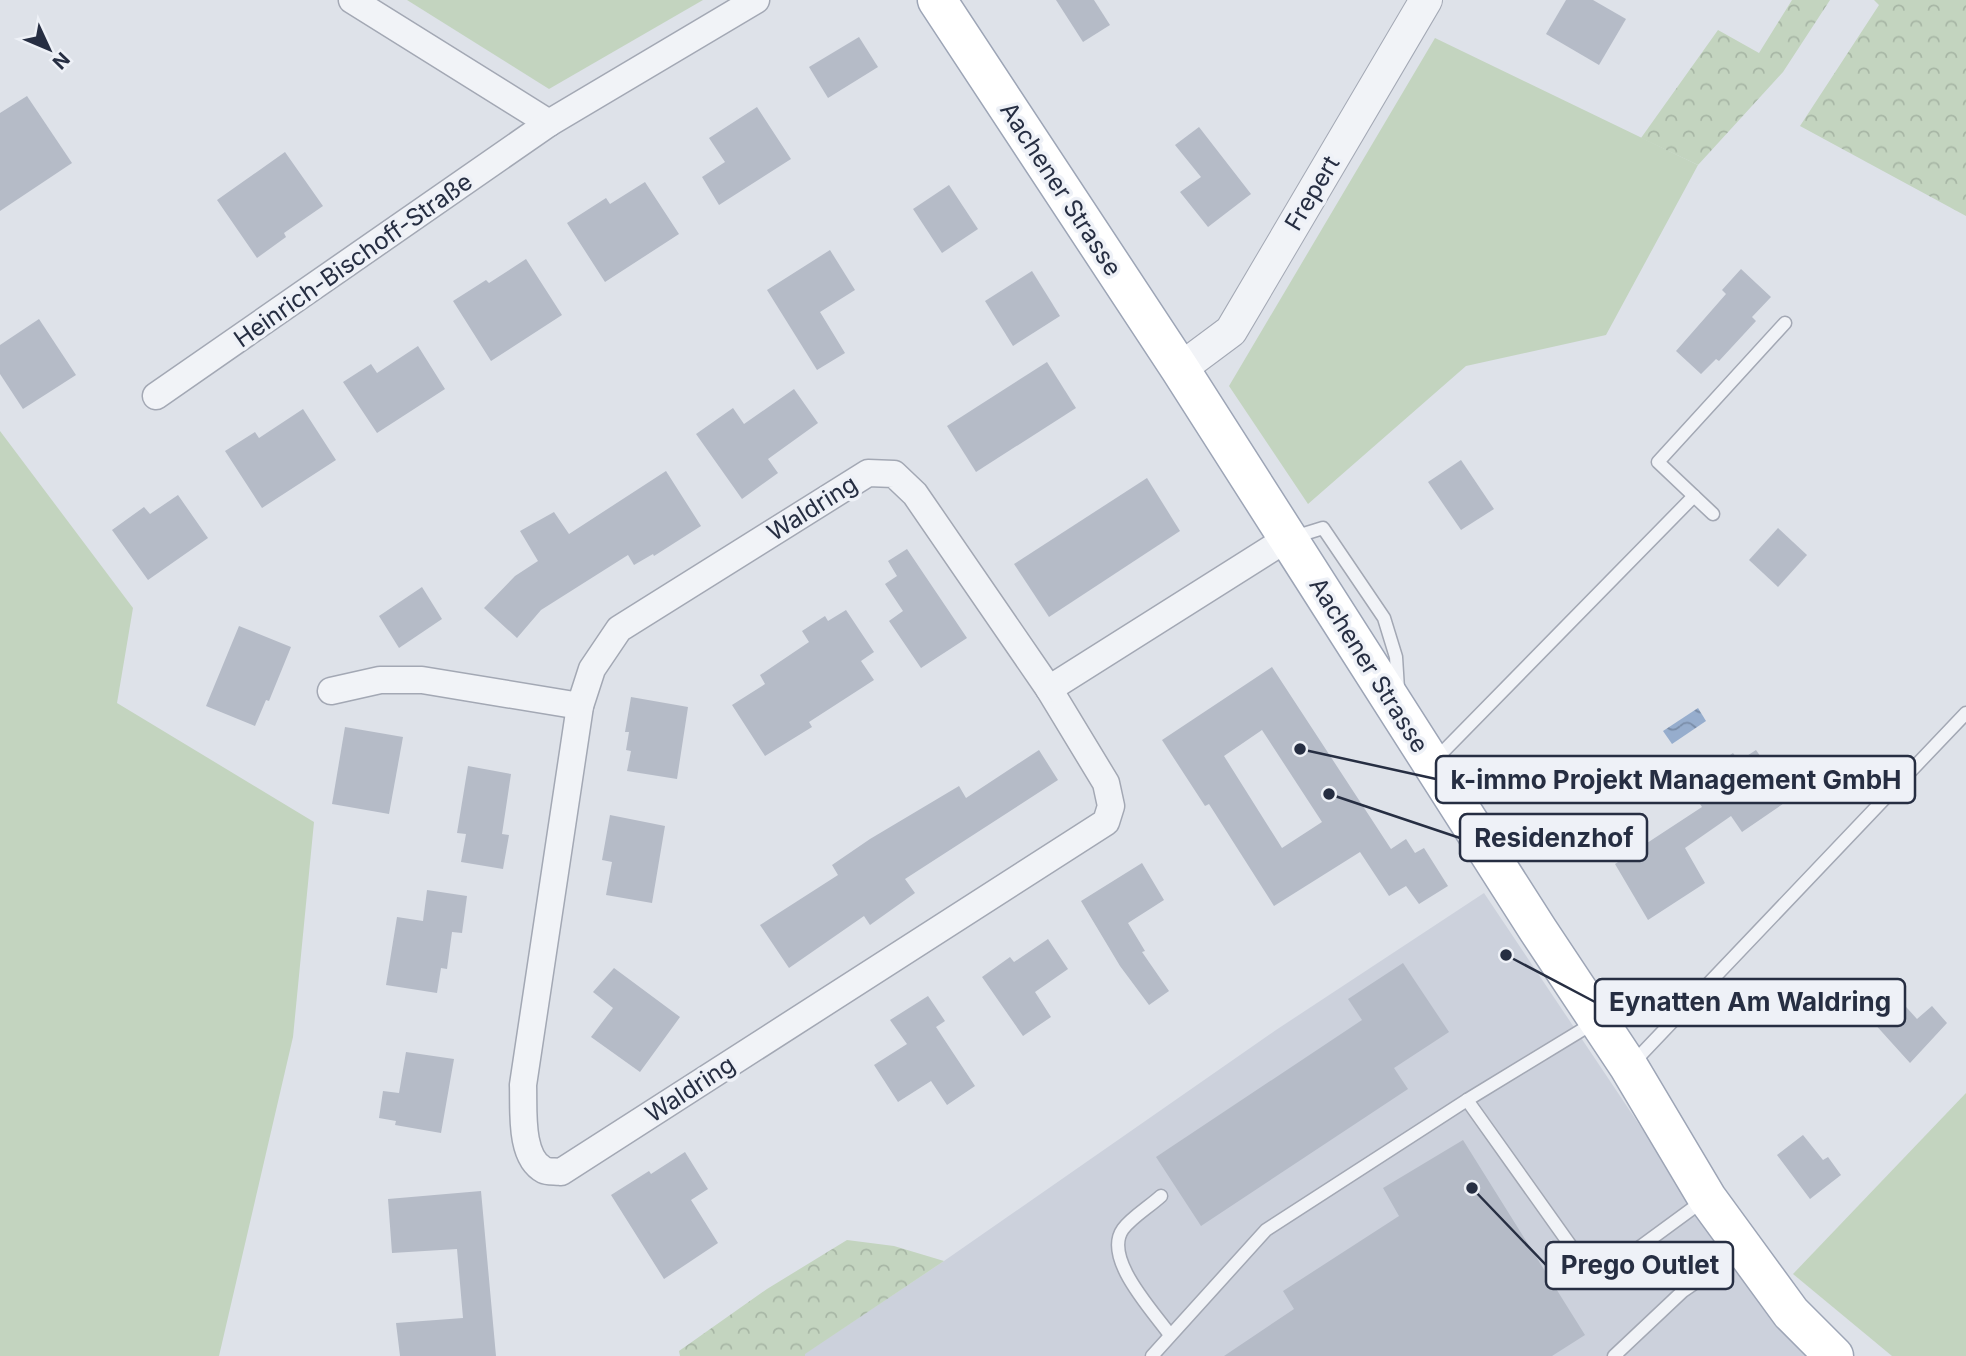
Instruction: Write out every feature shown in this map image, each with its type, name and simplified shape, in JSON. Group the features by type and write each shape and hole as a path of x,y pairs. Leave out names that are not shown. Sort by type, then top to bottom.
{"main road":[{"name":"Aachener Strasse","path":"937,0 1289,538 1399,714 1629,1067 1707,1198 1791,1313 1834,1356"}],"street":[{"path":"352,0 549,123"},
{"name":"Heinrich-Bischoff-Straße","path":"156,396 549,123 756,0"},
{"name":"Frepert","path":"1180,369 1231,331 1426,0"},
{"name":"Waldring","path":"868,473 894,474 915,494 1049,689 1106,783 1111,806 1106,822 561,1172 545,1170 535,1161 524,1137 523,1085 580,706 592,669 619,629 868,473"},
{"path":"1049,689 1289,538"},
{"path":"331,691 380,680 422,680 580,706"}],"lane":[{"path":"1713,514 1658,462 1785,323"},
{"path":"1432,764 1694,496"},
{"path":"1629,1067 1966,713"},
{"path":"1152,1356 1265,1230 1467,1100 1598,1020"},
{"path":"1467,1100 1595,1280 1707,1198"},
{"path":"1161,1196 1122,1230 1117,1248 1124,1270 1170,1335"},
{"path":"1614,1356 1684,1291 1743,1250"}],"shaded area":[{"path":"1484,893 1746,1284 1808,1356 805,1356 804,1354 944,1261 1276,1030"}],"green space":[{"path":"407,0 703,0 549,89"},
{"path":"1792,0 1830,0 1783,72 1698,165 1641,138 1718,30 1759,53"},
{"path":"1874,0 1966,0 1966,216 1800,126 1879,5"},
{"path":"1435,38 1698,165 1606,335 1466,366 1308,504 1229,386"},
{"path":"0,431 133,608 117,703 314,822 293,1037 219,1356 0,1356"},
{"path":"1966,1093 1966,1356 1892,1356 1793,1274"},
{"path":"847,1240 894,1246 944,1261 805,1356 680,1356 679,1351 767,1289"}],"water":[{"path":"1698,708 1706,721 1672,744 1663,731"}],"building":[{"path":"1056,0 1094,0 1110,25 1083,42"},
{"path":"1566,0 1593,0 1626,19 1599,65 1546,34"},
{"path":"859,37 878,67 828,98 809,67"},
{"path":"27,96 72,163 0,211 0,113"},
{"path":"757,107 791,159 719,205 702,177 725,162 709,138"},
{"path":"1199,127 1251,194 1208,227 1180,192 1201,177 1175,145"},
{"path":"285,152 323,206 284,233 286,237 257,258 217,200"},
{"path":"645,182 679,234 605,282 567,223 606,198 610,204"},
{"path":"949,185 978,229 942,253 913,209"},
{"path":"830,250 855,290 820,312 845,353 817,370 767,290"},
{"path":"526,259 562,315 491,361 453,301 486,280 489,283"},
{"path":"1741,269 1771,297 1752,317 1756,321 1719,361 1716,359 1701,374 1676,351 1726,294 1722,290"},
{"path":"1032,271 1060,316 1013,346 985,301"},
{"path":"39,319 76,375 23,409 0,374 0,345"},
{"path":"418,346 445,389 377,433 343,382 371,364 377,373"},
{"path":"1047,362 1076,408 976,472 947,426"},
{"path":"794,389 818,423 768,459 778,473 742,499 696,434 733,408 744,424"},
{"path":"303,409 336,460 262,508 225,451 255,432 259,438"},
{"path":"1461,460 1494,509 1461,530 1428,482"},
{"path":"666,471 701,526 654,556 653,554 634,565 628,555 541,610 517,638 484,608 515,576 538,561 520,531 554,512 569,534"},
{"path":"1147,478 1180,531 1049,617 1014,564"},
{"path":"178,495 208,538 148,580 112,530 144,507 150,514"},
{"path":"1778,528 1807,555 1778,587 1749,560"},
{"path":"907,549 967,638 921,668 889,621 903,611 885,584 897,576 888,561"},
{"path":"422,587 442,619 399,648 379,616"},
{"path":"846,610 874,652 861,661 874,680 809,722 812,727 765,756 732,705 765,684 760,675 809,642 802,631 825,616 828,621"},
{"path":"239,626 291,647 269,701 266,700 255,726 206,706"},
{"path":"1272,667 1391,849 1406,839 1415,853 1424,848 1448,886 1419,904 1406,886 1389,896 1360,852 1274,906 1209,804 1205,806 1162,740","holes":["1262,730 1322,822 1282,848 1224,756"]},
{"path":"631,697 688,707 677,779 627,771 631,751 626,750 629,732 625,732"},
{"path":"345,727 403,737 389,814 332,804"},
{"path":"1039,750 1058,780 905,879 915,893 870,925 864,916 789,968 760,925 838,875 832,865 870,839 959,786 966,798"},
{"path":"1756,750 1790,799 1742,832 1731,816 1685,848 1705,883 1648,920 1615,864 1702,807 1677,770 1697,757 1706,771 1733,753 1739,761"},
{"path":"468,766 511,774 502,834 509,835 503,869 461,862 466,834 457,833"},
{"path":"610,815 665,826 652,903 606,895 612,862 602,860"},
{"path":"1142,863 1164,900 1128,923 1145,951 1142,952 1169,991 1149,1005 1120,966 1081,901"},
{"path":"427,890 467,896 462,933 452,932 447,969 441,968 437,993 386,985 397,917 423,921"},
{"path":"1048,939 1068,969 1035,992 1051,1017 1023,1036 982,977 1010,957 1014,962"},
{"path":"1403,963 1449,1032 1394,1068 1408,1089 1201,1226 1156,1157 1362,1020 1348,999"},
{"path":"614,968 680,1017 640,1072 591,1037 613,1008 593,992"},
{"path":"1888,987 1917,1019 1932,1006 1947,1023 1910,1063 1863,1011"},
{"path":"928,996 945,1021 936,1027 975,1086 947,1105 931,1081 898,1102 874,1065 907,1044 890,1020"},
{"path":"406,1052 454,1059 441,1133 395,1125 396,1121 379,1118 383,1091 399,1093"},
{"path":"1803,1135 1823,1160 1828,1157 1841,1175 1810,1199 1777,1155"},
{"path":"1463,1140 1585,1335 1552,1356 1224,1356 1294,1309 1283,1291 1399,1216 1383,1188"},
{"path":"685,1152 708,1189 691,1200 718,1243 664,1279 611,1195"},
{"path":"481,1191 496,1356 400,1356 396,1323 463,1318 457,1249 392,1253 388,1199"}],"place":[{"name":"k-immo Projekt Management GmbH","path":"1300,749"},
{"name":"Residenzhof","path":"1329,794"},
{"name":"Eynatten Am Waldring","path":"1506,955"},
{"name":"Prego Outlet","path":"1472,1188"}]}
